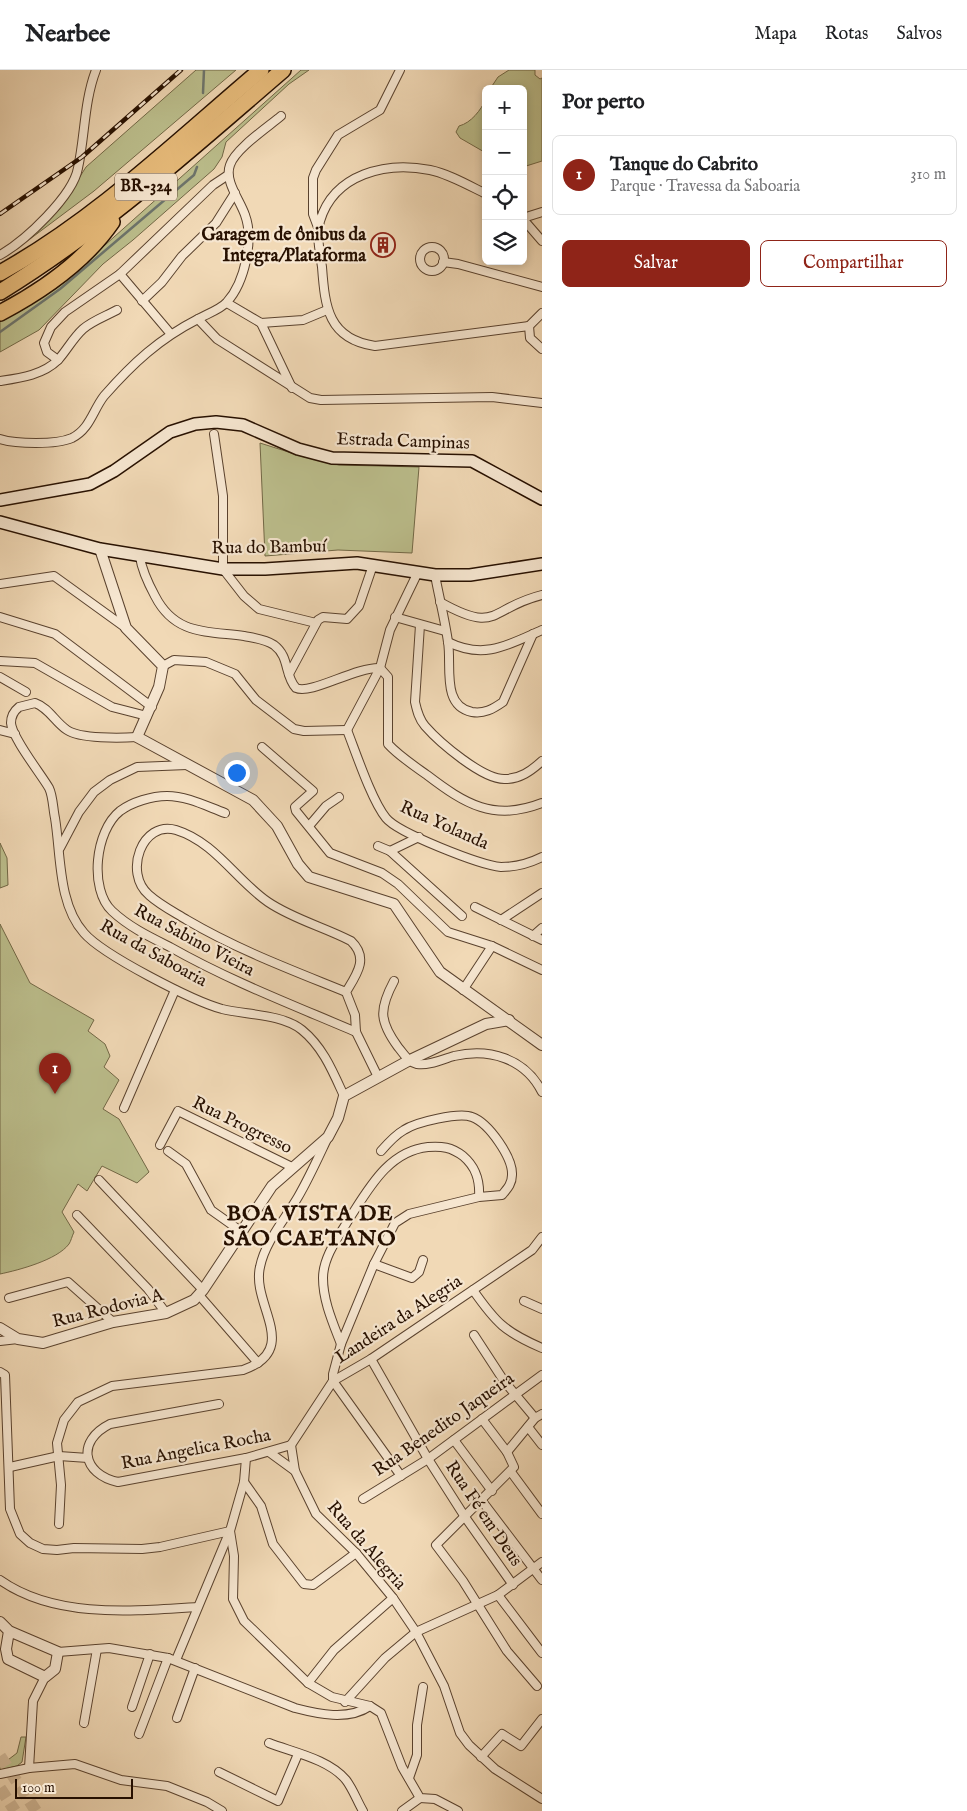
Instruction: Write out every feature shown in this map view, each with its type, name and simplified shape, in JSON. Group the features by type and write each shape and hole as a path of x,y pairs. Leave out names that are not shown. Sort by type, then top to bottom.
{"highway":[{"name":"BR-324","path":"0,273 96,209 260,70"},
{"name":"BR-324","path":"0,292 54,258 123,206 283,70"},
{"path":"0,313 37,291 80,259 106,231 123,206"}],"main road":[{"name":"Estrada Campinas","path":"0,500 90,484 114,471 170,432 195,424 216,422 243,425 298,449 332,458 472,461 542,499"},
{"name":"Rua do Bambuí","path":"0,522 100,549 223,569 265,569 358,563 435,574 470,576 542,564"}],"street":[{"path":"0,255 22,239 47,215 60,201 72,183 78,170 90,87 96,70"},
{"path":"319,230 312,214 313,178 316,170 338,135 380,110 400,70"},
{"path":"0,439 18,443 72,438 92,419 102,399 132,365 170,334 227,302 242,273 249,248 248,224 228,176 230,165 237,154 282,116"},
{"path":"482,192 459,180 430,170 404,167 380,168 360,175 348,182 333,197 320,219 319,230 327,310 346,336 354,342 375,346 528,326 542,313"},
{"path":"58,360 47,352 44,347 51,328 65,312 120,274 213,185 228,176"},
{"path":"142,301 162,282 182,256 216,224 235,193"},
{"path":"527,218 542,212"},
{"path":"524,220 542,241"},
{"path":"443,262 458,264 542,287"},
{"path":"120,274 170,334"},
{"path":"227,302 262,323 292,388"},
{"path":"0,381 30,376 58,360 74,338 85,327 117,310"},
{"path":"262,323 303,320 327,310"},
{"path":"198,319 217,339 310,398 321,400 492,397 542,403"},
{"path":"528,326 530,338 542,349"},
{"path":"214,434 223,496 223,569 244,596 259,608 316,623"},
{"path":"100,549 126,628"},
{"path":"140,557 146,579 160,605 173,620 188,629 252,637 269,642 282,652 289,675 296,688 305,690 346,674 380,668"},
{"path":"289,675 316,623 323,617 341,620 351,616 359,606 373,565"},
{"path":"163,666 174,660 206,662 235,674 256,700 294,729 304,732 347,730 380,668 395,617 418,572"},
{"path":"435,574 448,642 451,694 466,710 479,713 493,709 503,702 533,634"},
{"path":"0,584 54,576 126,628 163,666 162,680 137,737"},
{"path":"440,602 464,615 475,618 487,618 542,594"},
{"path":"0,617 54,634 149,712"},
{"path":"395,617 445,631"},
{"path":"420,625 415,702 417,714 424,726 444,745 473,766 497,778 518,777 531,771 542,761"},
{"path":"448,642 470,651 482,652 542,630"},
{"path":"0,661 35,663 112,706 149,712"},
{"path":"380,668 388,677 388,744 402,757 456,797 486,810 505,812 528,809 542,803"},
{"path":"0,677 26,692"},
{"path":"15,734 11,723 14,712 29,702 42,706 71,732 124,738 137,737 253,800 277,826 298,864 308,877 394,904 436,968 542,1046"},
{"path":"0,730 15,734"},
{"name":"Rua Yolanda","path":"347,730 384,816 393,825 475,861 501,866 518,865 542,857"},
{"name":"Rua da Saboaria","path":"15,734 50,791 67,904 80,928 93,942 175,990 219,1008 284,1021 301,1028 318,1045 332,1069 344,1096"},
{"path":"262,747 313,791 299,802 295,807 296,811 330,853 382,873 398,884 448,932 492,946 542,970"},
{"path":"60,848 89,799 110,780 137,767 189,764"},
{"name":"Rua Sabino Vieira","path":"225,813 191,800 167,796 142,800 120,811 106,829 99,850 97,872 102,894 110,910 126,923 226,978 356,1032"},
{"path":"309,826 326,806 339,797"},
{"path":"346,992 360,968 361,958 358,948 351,940 280,910 245,883 210,848 192,836 174,829 159,831 149,838 140,849 136,862 136,873 141,885 157,902 234,946 346,992 355,1015 356,1032 378,1077"},
{"path":"390,851 419,837"},
{"path":"378,846 390,851 462,916"},
{"path":"501,920 542,893"},
{"path":"475,907 542,940"},
{"path":"532,936 542,928"},
{"path":"464,990 492,946"},
{"path":"394,981 383,1006 383,1019 391,1037 408,1060 424,1064 474,1053 504,1057 516,1062 538,1083 542,1092"},
{"path":"124,1108 175,990"},
{"path":"59,1524 61,1485 57,1443 64,1420 78,1402 88,1395 118,1385 243,1370 257,1364 265,1356 271,1344 272,1331 261,1294 259,1268 269,1244 311,1173 338,1118 344,1096 408,1060 486,1024 509,1020"},
{"name":"Rua Progresso","path":"160,1145 178,1111 292,1167"},
{"path":"381,1151 405,1129 459,1116 470,1116 480,1121 497,1138 512,1166 510,1186 502,1195 479,1197 401,1218 390,1231 374,1264 341,1344 333,1381 401,1476"},
{"name":"Rua Rodovia A","path":"0,1328 18,1339 43,1343 112,1322 166,1313 201,1292 272,1186 328,1137"},
{"path":"341,1344 325,1295 323,1278 325,1266 340,1234 368,1189 391,1162 422,1148 442,1146 457,1152 469,1161 478,1175 479,1197"},
{"path":"168,1151 186,1164 211,1210 242,1232"},
{"path":"99,1180 201,1292 257,1364"},
{"path":"77,1214 148,1290 166,1313"},
{"name":"Landeira da Alegria","path":"291,1445 333,1381 371,1359 532,1250 542,1237"},
{"path":"374,1264 412,1278 419,1272 423,1260"},
{"path":"8,1298 68,1282 112,1322"},
{"path":"473,1290 493,1318 503,1328 542,1348"},
{"path":"524,1301 542,1309"},
{"path":"474,1335 515,1394 539,1416 507,1452"},
{"path":"0,1341 18,1339"},
{"name":"Rua Fé em Deus","path":"371,1359 428,1459 465,1517 513,1585"},
{"path":"2,1373 10,1467 10,1509 20,1534 30,1543 43,1549 142,1549 160,1547 230,1531"},
{"name":"Rua Benedito Jaqueira","path":"363,1499 428,1459 542,1375"},
{"path":"10,1467 59,1456 88,1458 86,1449 94,1433 110,1424 219,1404"},
{"path":"482,1418 507,1452 512,1470 542,1514"},
{"path":"528,1427 542,1445"},
{"path":"454,1440 492,1491"},
{"name":"Rua Angelica Rocha","path":"88,1458 105,1478 118,1482 246,1458 291,1445"},
{"name":"Rua da Alegria","path":"291,1445 295,1471 316,1514 356,1553 393,1598 416,1632 444,1686 460,1733 481,1757 522,1788 542,1799"},
{"name":"Rua da Alegria","path":"269,1452 295,1471"},
{"path":"139,1734 230,1531 244,1482 246,1458"},
{"path":"512,1470 436,1545 463,1581 507,1651 537,1686"},
{"path":"244,1482 261,1506 273,1544 280,1556 304,1584 314,1585 356,1553"},
{"path":"482,1501 542,1580"},
{"path":"230,1531 234,1556 234,1599 237,1610 244,1621 308,1683 332,1697 346,1702 370,1706 381,1713 391,1741 420,1798"},
{"path":"346,1702 385,1658 416,1632 478,1606 498,1595 542,1562"},
{"path":"0,1580 40,1599 74,1607 138,1610 197,1607"},
{"path":"498,1595 542,1653"},
{"path":"308,1683 334,1650 393,1598"},
{"path":"0,1622 9,1631 58,1652 116,1648 172,1659 295,1708 315,1713 333,1716 348,1714 370,1706"},
{"path":"9,1631 4,1661 45,1677"},
{"path":"84,1723 97,1648"},
{"path":"29,1768 33,1701 45,1677 55,1669 58,1652"},
{"path":"132,1707 150,1654"},
{"path":"177,1718 195,1668"},
{"path":"409,1778 417,1755 417,1725 423,1687"},
{"path":"481,1757 502,1734 521,1746 542,1719"},
{"path":"269,1743 338,1772 346,1780 363,1811"},
{"path":"219,1772 278,1801 298,1754"},
{"path":"0,1774 29,1768 69,1764 80,1765 121,1780 167,1786 207,1802 222,1811"},
{"path":"402,1811 420,1798 435,1799 458,1811"}],"green space":[{"path":"196,70 236,70 94,191 30,239 29,235 59,210 86,167"},
{"path":"301,70 309,70 289,84 226,142 222,157 214,169 103,264 39,330 0,352 0,321 24,309 58,287"},
{"path":"509,70 535,70 535,75 540,79 542,78 542,161 527,166 527,85 493,85 498,77"},
{"path":"482,105 482,151 460,138 456,132 459,126 475,116"},
{"path":"260,443 301,456 339,465 419,467 412,553 338,550 265,556"},
{"path":"0,843 7,858 8,885 0,888"},
{"path":"0,924 30,983 94,1020 88,1031 105,1044 110,1056 104,1067 119,1080 103,1109 119,1119 149,1172 137,1183 102,1166 87,1191 78,1184 62,1212 74,1232 69,1244 56,1255 47,1259 27,1267 0,1274"},
{"path":"21,1737 26,1737 22,1762 17,1766 0,1770 0,1766 17,1753"}],"waterway":[{"path":"203,93 204,70"},
{"path":"0,332 60,289 194,175 197,167"}],"tunnel":[{"path":"0,1756 36,1811"},
{"path":"0,1788 15,1811"}],"railway":[{"path":"0,214 82,157 181,70"}],"place":[{"name":"Garagem de ônibus da Integra/Plataforma","path":"383,245"},
{"name":"Tanque do Cabrito","path":"55,1094"}],"district":[{"name":"BOA VISTA DE SÃO CAETANO","path":"310,1226"}]}
